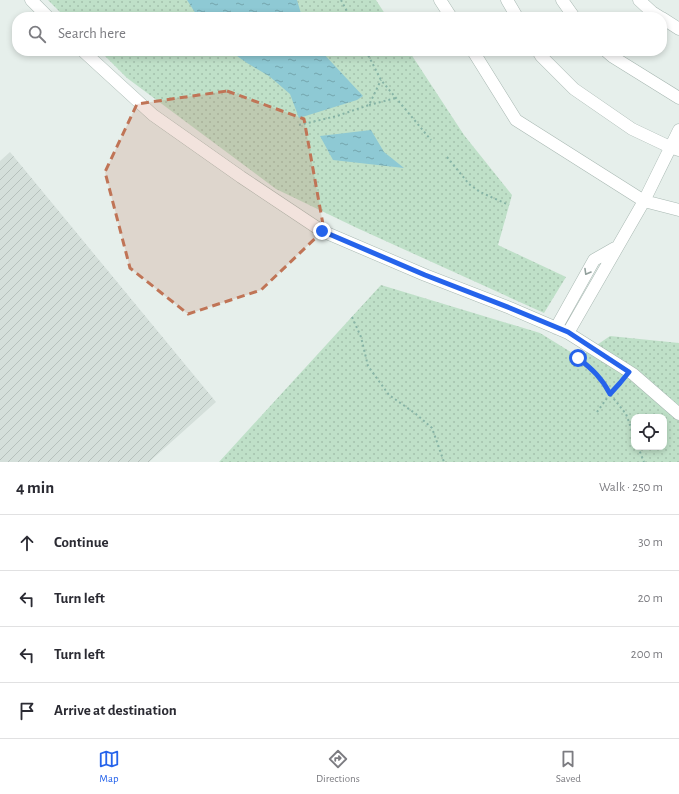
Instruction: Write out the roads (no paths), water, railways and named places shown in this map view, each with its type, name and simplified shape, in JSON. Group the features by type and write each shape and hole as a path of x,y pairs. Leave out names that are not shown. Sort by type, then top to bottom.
{"street":[{"path":"31,0 43,12"},
{"path":"440,0 448,12"},
{"path":"507,0 515,12"},
{"path":"562,0 570,12"},
{"path":"639,0 652,12"},
{"path":"667,22 679,29"},
{"path":"88,56 153,115 241,177 322,231 425,275 568,332 629,372 679,414"},
{"path":"476,56 516,120 644,201 679,210"},
{"path":"541,56 574,89 632,129 675,149"},
{"path":"611,56 679,98"},
{"path":"568,332 616,247 675,149 679,130"},
{"path":"556,328 594,260 616,247"}],"water":[{"path":"187,0 297,0 301,12 195,12"},
{"path":"237,56 326,56 363,96 357,100 299,118 290,94 269,76"},
{"path":"371,130 384,152 404,168 333,160 320,136"}]}
